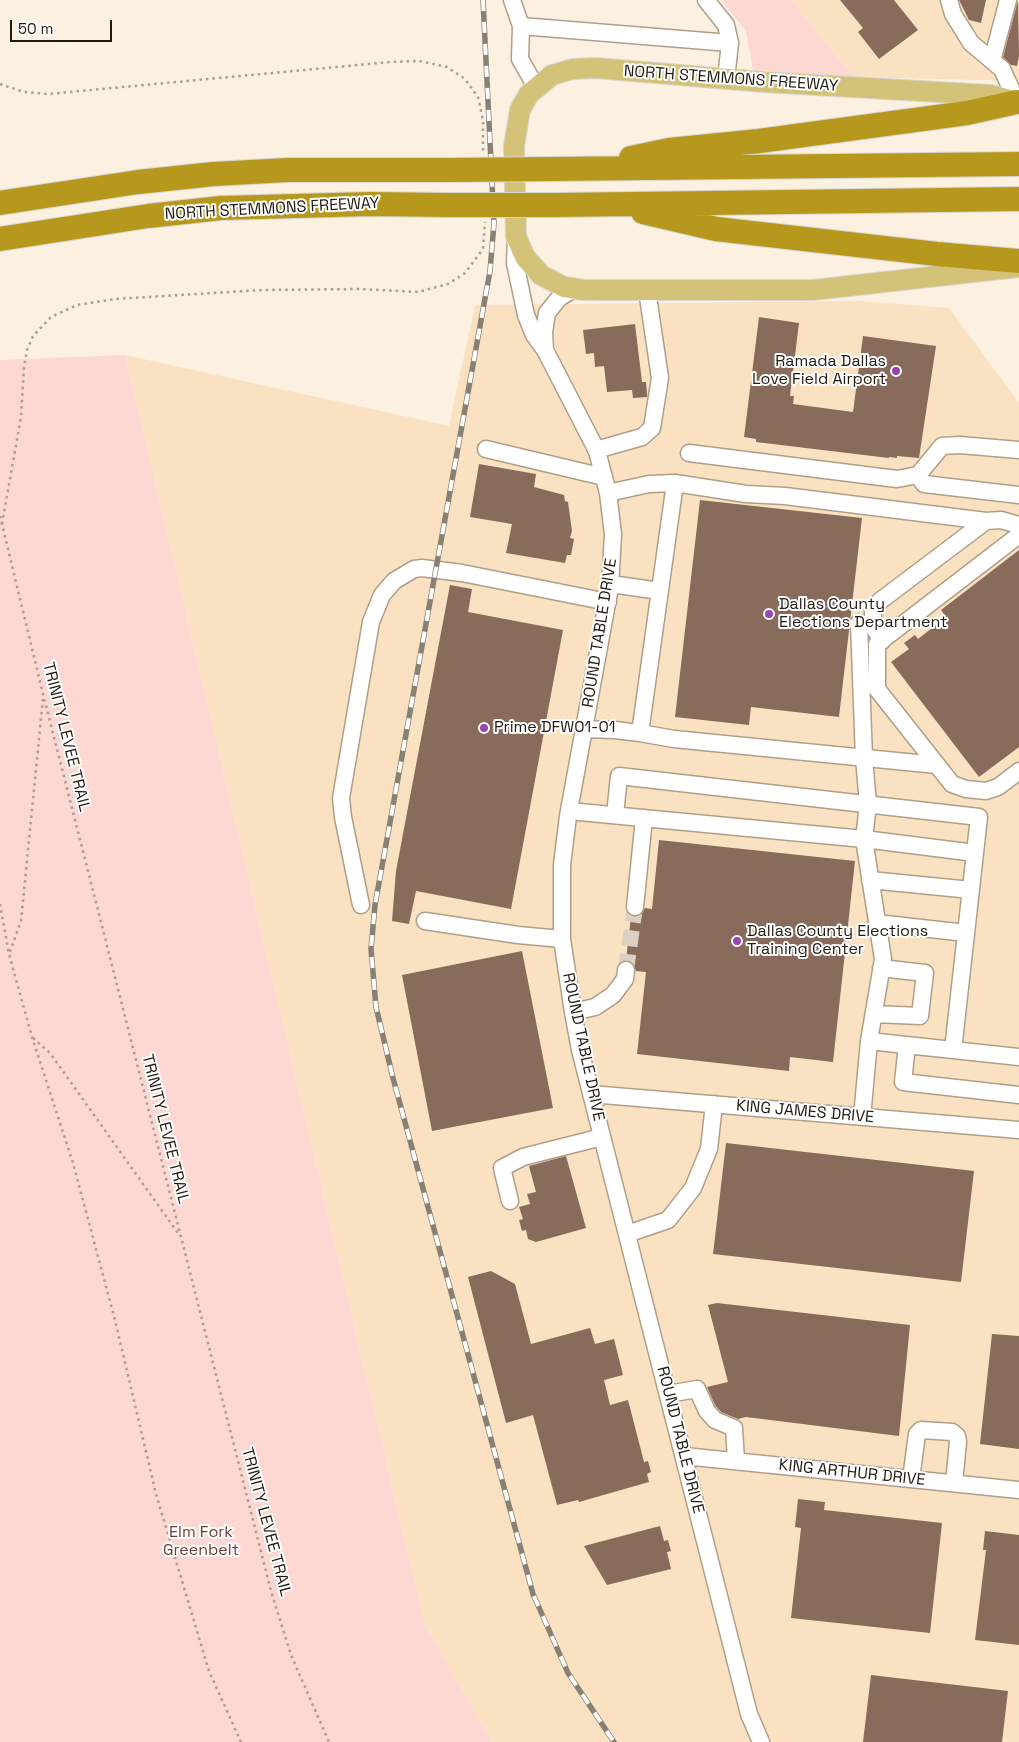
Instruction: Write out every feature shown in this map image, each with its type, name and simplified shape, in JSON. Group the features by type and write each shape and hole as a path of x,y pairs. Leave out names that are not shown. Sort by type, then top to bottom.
{"highway":[{"path":"565,169 669,150 750,142 957,114 1019,101"},
{"path":"0,203 138,182 214,174 288,170 1019,164"},
{"name":"NORTH STEMMONS FREEWAY","path":"0,239 148,216 221,208 351,204 607,204 1019,199"},
{"path":"607,204 716,229 937,254 1019,261"}],"main road":[{"name":"NORTH STEMMONS FREEWAY","path":"1019,101 990,95 726,79 583,68 552,75 536,87 520,110 515,135 516,236 525,257 541,275 558,284 574,289 822,289 1019,268"}],"street":[{"path":"512,0 521,26 520,59 536,87"},
{"path":"706,0 726,25 730,43 726,79"},
{"path":"949,0 953,14 971,43 1005,68"},
{"path":"1008,0 1005,68 1019,101"},
{"path":"521,26 730,43"},
{"name":"ROUND TABLE DRIVE","path":"516,236 515,263 522,298 534,335 545,350 596,450 608,493 613,534 611,584 569,811 562,865 562,939 573,1012 591,1094 749,1714 761,1742"},
{"name":"ROUND TABLE DRIVE","path":"545,350 544,332 547,313 559,298 574,289"},
{"path":"596,450 642,436 652,428 660,378 647,290"},
{"path":"689,452 908,479 918,475 942,446 960,445 1019,450"},
{"path":"486,449 604,477"},
{"path":"918,475 924,484 1019,495"},
{"path":"608,493 649,484 675,483 746,494 785,496 986,520 1001,520 1019,525"},
{"path":"640,733 675,483"},
{"path":"882,641 872,626 873,611 880,601 986,520"},
{"path":"1019,535 877,644 878,689 952,784 966,790 986,791 998,787 1019,771"},
{"path":"361,905 343,817 341,798 371,622 382,595 394,580 414,569 422,568 462,573 608,602"},
{"path":"611,584 660,591"},
{"path":"860,624 864,758 868,804 864,840 882,959 869,1041 862,1117"},
{"path":"584,730 640,733 674,739 937,765"},
{"path":"615,816 619,776 979,817 953,1050"},
{"path":"569,811 864,840 975,853"},
{"path":"635,907 644,818"},
{"path":"870,880 971,890"},
{"path":"425,921 518,936 562,939"},
{"path":"877,923 966,933"},
{"path":"874,1014 920,1016 925,973 881,968"},
{"path":"573,1012 595,1006 613,995 625,979 626,970"},
{"path":"869,1041 1019,1057"},
{"path":"907,1045 902,1082 1019,1095"},
{"name":"KING JAMES DRIVE","path":"591,1094 1019,1130"},
{"path":"627,1234 668,1220 693,1188 709,1149 714,1104"},
{"path":"510,1201 502,1168 523,1158 602,1137"},
{"path":"668,1394 697,1389 707,1411 715,1420 726,1422 734,1428 736,1461"},
{"path":"911,1479 917,1434 921,1430 952,1432 957,1436 958,1442 954,1483"},
{"name":"KING ARTHUR DRIVE","path":"684,1456 1019,1490"}],"path":[{"name":"TRINITY LEVEE TRAIL","path":"0,516 43,694 271,1591 291,1655 328,1742"},
{"path":"9,954 21,921 43,694"},
{"path":"0,904 9,954 32,1037 73,1162 156,1494 209,1671 241,1742"},
{"path":"32,1037 50,1054 182,1238"}],"shaded area":[{"path":"792,0 1019,0 1019,81 855,77 824,42"},
{"path":"859,301 949,308 1019,403 1019,1742 492,1742 425,1626 125,355 449,426 475,305"}],"green space":[{"path":"721,0 792,0 824,42 855,77 753,70 746,31"},
{"name":"Elm Fork Greenbelt","path":"125,355 425,1626 492,1742 0,1742 0,360"}],"building":[{"path":"840,0 894,0 918,30 879,59 858,32 863,28"},
{"path":"959,0 986,0 981,23 969,20"},
{"path":"1018,0 1019,56 1017,66 1011,65 1003,57"},
{"name":"Ramada Dallas Love Field Airport","path":"759,317 799,323 790,396 794,396 793,404 853,412 863,336 936,346 919,458 897,456 897,458 889,458 756,442 756,439 744,437"},
{"path":"635,324 642,382 646,382 647,397 633,398 632,390 607,392 604,366 595,367 594,353 586,354 583,330"},
{"path":"479,464 536,474 534,487 564,495 565,501 568,502 572,531 570,538 574,539 571,555 567,555 565,563 506,553 512,524 470,517"},
{"name":"Dallas County Elections Department","path":"700,500 862,518 839,717 751,707 749,725 675,717"},
{"path":"1019,550 1019,747 979,777 891,662 909,649 904,643 915,635 918,639 946,617 941,610"},
{"name":"Prime DFW01-01","path":"450,585 472,589 468,612 563,630 511,909 416,891 409,924 392,921 396,871"},
{"name":"Dallas County Elections Training Center","path":"659,840 855,861 833,1062 790,1057 789,1071 637,1054 646,972 636,971 632,962 626,960 631,916 640,916 645,908 652,909"},
{"path":"522,951 553,1108 432,1131 402,975"},
{"path":"726,1143 974,1171 961,1282 713,1254"},
{"path":"566,1156 586,1228 536,1242 528,1239 526,1230 522,1231 519,1220 523,1219 519,1207 530,1204 527,1194 536,1192 529,1166"},
{"path":"491,1271 515,1284 531,1344 590,1328 595,1344 614,1339 623,1375 604,1380 610,1405 628,1400 644,1462 648,1461 651,1472 647,1474 649,1482 579,1502 578,1500 557,1505 533,1415 506,1423 468,1277"},
{"path":"717,1303 910,1325 899,1436 746,1417 738,1419 721,1412 715,1405 707,1387 728,1382 708,1305"},
{"path":"992,1334 1019,1336 1019,1449 980,1444"},
{"path":"798,1499 825,1502 824,1510 942,1523 930,1633 791,1618 801,1528 795,1527"},
{"path":"660,1526 664,1541 668,1540 671,1551 667,1552 671,1569 607,1585 584,1546"},
{"path":"985,1531 1019,1535 1019,1645 975,1640 986,1550 983,1550"},
{"path":"871,1675 1008,1691 1002,1742 863,1742"}],"tunnel":[{"path":"626,970 635,907"}],"railway":[{"path":"483,0 494,223 490,271 375,905 371,949 376,1007 393,1078 533,1594 568,1673 614,1742"}],"place":[{"name":"Ramada Dallas Love Field Airport","path":"896,371"},
{"name":"Dallas County Elections Department","path":"769,614"},
{"name":"Prime DFW01-01","path":"484,728"},
{"name":"Dallas County Elections Training Center","path":"737,941"}]}
